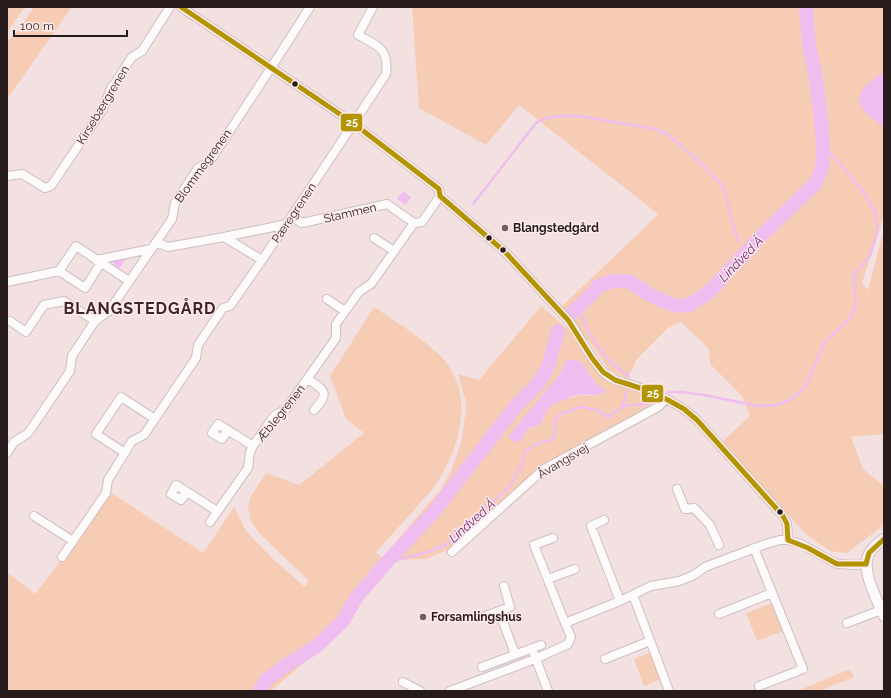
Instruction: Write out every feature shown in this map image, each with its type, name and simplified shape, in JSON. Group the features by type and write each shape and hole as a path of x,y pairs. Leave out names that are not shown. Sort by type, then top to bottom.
{"street":[{"name":"Kirsebærgrenen","path":"7,176 22,174 45,188 51,186 103,109 114,83 132,56 142,51 170,7"},
{"path":"181,7 354,123 439,189 440,196 505,252 568,320 604,374 610,378 651,392 681,408 696,420 782,516 787,524 788,540"},
{"name":"Blommegrenen","path":"7,453 14,442 27,434 70,371 72,356 95,320 109,311 172,219 175,203 198,168 210,161 310,7"},
{"name":"Pæregrenen","path":"62,557 106,493 108,480 132,442 144,435 196,358 198,345 223,308 230,306 262,260 386,74 386,54 380,48 358,35 373,7"},
{"path":"414,223 422,222 440,196"},
{"name":"Stammen","path":"156,242 168,247 289,221 302,224 387,204 414,223"},
{"name":"Æblegrenen","path":"210,522 248,468 250,452 274,416 286,410 336,338 336,324 359,292 371,284 414,223"},
{"path":"224,236 262,260"},
{"path":"374,238 394,251"},
{"path":"7,282 59,271 76,246 129,281"},
{"path":"59,271 85,288 99,262 151,249"},
{"path":"327,299 345,311"},
{"path":"10,321 26,332 44,305 64,301 95,320"},
{"name":"Æblegrenen","path":"308,379 321,387 323,392 322,401 314,410"},
{"path":"125,453 96,434 121,397 155,419"},
{"name":"Åvangsvej","path":"452,552 544,469 658,407 665,400"},
{"name":"Æblegrenen","path":"228,430 254,446"},
{"path":"676,489 685,509 694,508 710,525 719,545"},
{"path":"187,492 217,511"},
{"path":"34,516 73,541"},
{"path":"604,520 591,526 620,601"},
{"path":"450,691 568,644 571,637 534,545 553,538"},
{"path":"848,623 883,613 871,585 866,564 869,553 884,539"},
{"path":"565,623 620,601 652,586 679,581 694,575 705,568 771,542 788,540 808,548 837,564 866,564"},
{"path":"754,548 803,669 759,686"},
{"path":"548,579 575,569"},
{"path":"483,617 510,607 504,586"},
{"path":"719,614 772,593"},
{"path":"633,595 670,691"},
{"path":"499,611 516,654"},
{"path":"605,659 650,641"},
{"path":"482,667 541,645"},
{"path":"532,648 548,691"},
{"path":"403,682 420,691"}],"shaded area":[{"path":"7,7 25,7 7,32"},
{"path":"34,7 72,7 7,99 7,42 16,33"},
{"path":"412,7 884,7 884,216 862,283 868,290 884,229 884,434 851,437 863,469 884,486 884,525 847,553 830,551 805,533 748,471 723,441 750,416 742,396 710,364 709,349 681,322 668,328 637,359 627,379 609,370 588,340 560,308 658,214 519,105 486,145 419,108"},
{"path":"884,72 884,128 865,112 861,106 860,96 866,86"},
{"path":"403,191 411,197 406,205 397,199"},
{"path":"127,257 119,269 112,262 107,261"},
{"path":"541,306 576,336 601,375 617,384 652,396 655,402 542,468 451,548 427,559 385,560 342,613 338,633 271,691 7,691 7,572 35,594 112,493 203,553 234,507 246,531 273,559 305,587 309,581 259,533 250,520 248,505 251,496 266,473 299,485 364,433 346,419 330,376 374,307 421,339 445,361 454,375 459,391 461,407 457,440 444,472 433,489 376,552 382,558 441,489 451,471 461,443 466,409 465,398 458,374 479,380","holes":["572,359 581,362 603,393 594,396 578,395 550,405 541,424 510,436 562,371 565,362"]},
{"path":"572,359 581,362 597,385 606,390 603,393 596,395 574,395 555,403 549,407 545,413 541,424 529,428 518,443 513,441 509,436 562,371 565,362"},
{"path":"772,603 783,631 757,641 746,613"},
{"path":"652,652 662,679 644,686 634,659"},
{"path":"850,669 854,677 820,691 797,691"}],"waterway":[{"name":"Lindved Å","path":"572,313 591,295 598,286 613,281 628,281 650,295 676,306 689,305 704,296 713,288 761,236 815,184 821,171 823,161 823,145 815,72 809,46 806,7"},
{"path":"473,204 536,123 543,119 559,116 580,116 655,129 667,134 701,163 723,186 738,242"},
{"path":"668,392 704,395 758,406 778,405 794,397 806,386 824,343 850,318 856,305 854,278 856,272 870,256 878,229 875,211 862,190 823,145"},
{"name":"Lindved Å","path":"578,306 587,328 600,349 610,361 629,377"},
{"path":"260,691 266,680 317,646 343,621 356,598 386,563 432,514 516,406 538,384 548,367 558,331"},
{"name":"Lindved Å","path":"386,563 428,552 446,545 510,486 522,464 525,451 539,443 551,440 555,436 555,421 560,414 581,407 597,410 608,417 623,406 626,392"},
{"path":"623,406 648,404 653,401"}],"transit line":[{"name":"25","path":"181,7 353,123 439,189 440,196 505,252 568,320 592,358 603,372 615,380 643,389 668,400 684,409 697,420 783,516 787,524 788,540"},
{"name":"25","path":"866,564 869,553 884,539"},
{"name":"25","path":"788,540 808,548 837,564 866,564"}],"place":[{"name":"Blangstedgård","path":"505,228"},
{"name":"Forsamlingshus","path":"423,617"}],"district":[{"name":"BLANGSTEDGÅRD","path":"140,308"}]}
